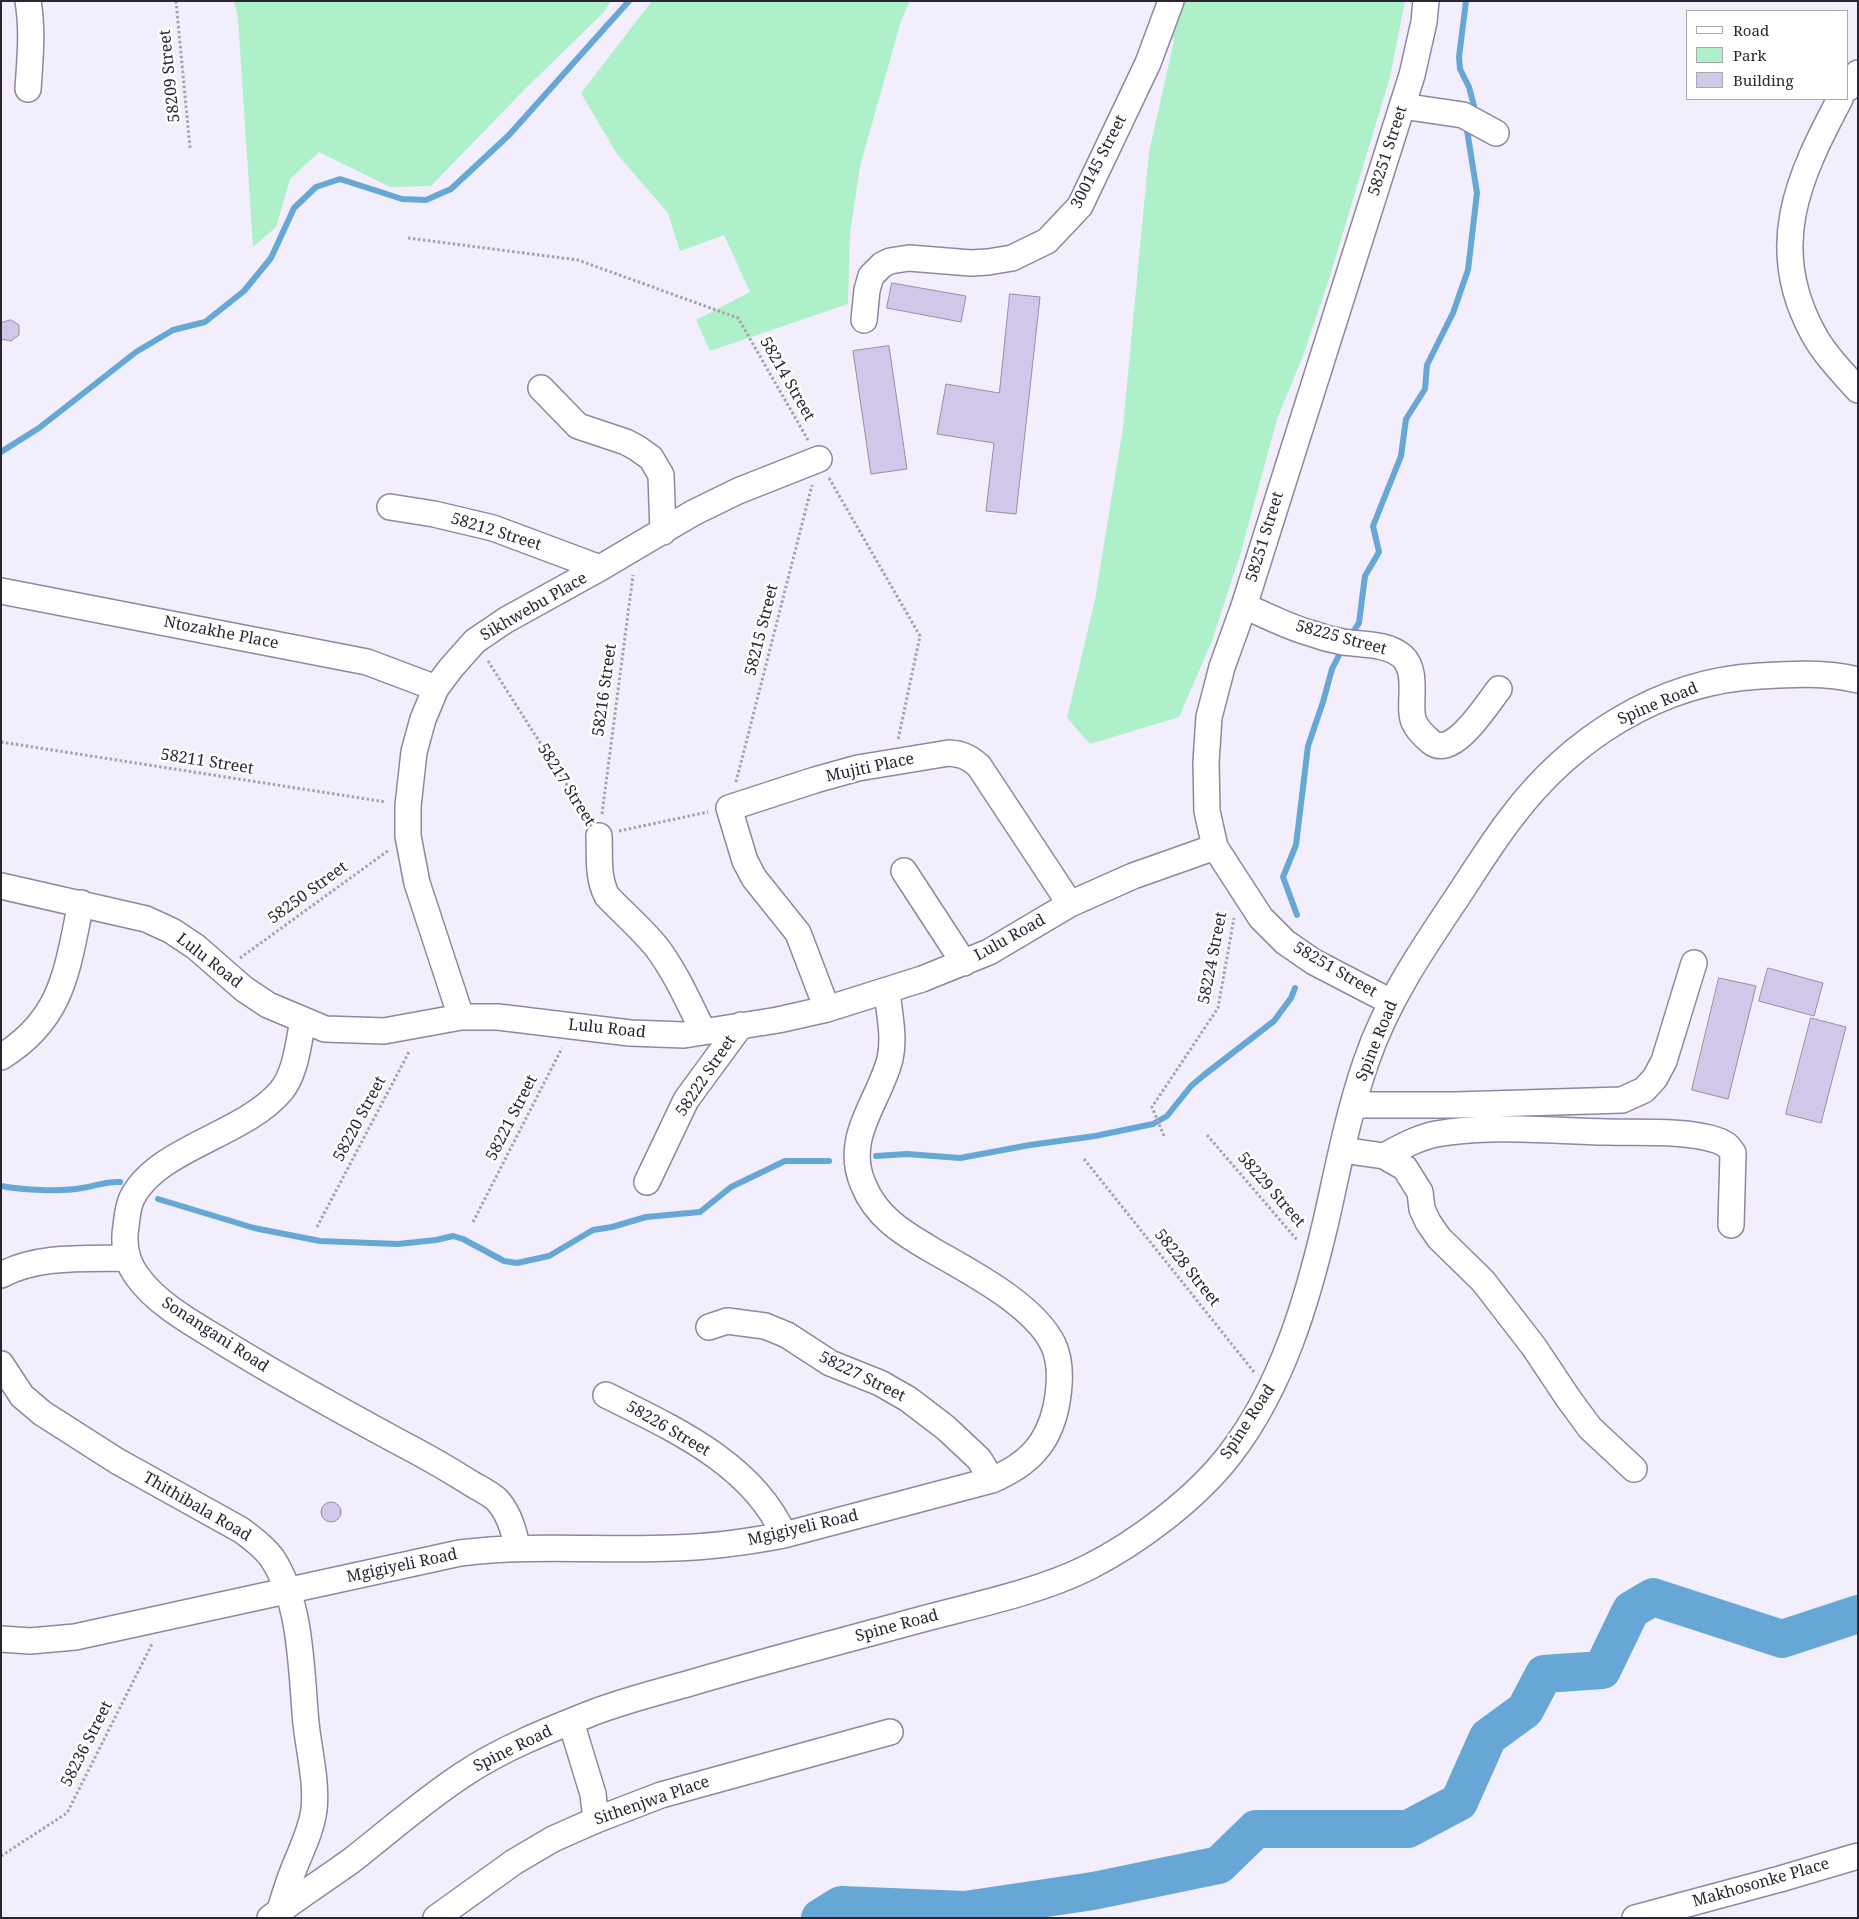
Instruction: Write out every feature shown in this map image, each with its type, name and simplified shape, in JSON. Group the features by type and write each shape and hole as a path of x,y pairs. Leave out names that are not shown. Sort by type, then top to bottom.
{"street":[{"path":"28,1 32,22 28,89"},
{"name":"300145 Street","path":"864,320 867,290 871,276 882,264 909,258 971,263 988,262 1012,258 1047,241 1080,206 1148,63 1171,1"},
{"name":"58251 Street","path":"1391,1002 1314,962 1285,942 1261,918 1215,846 1207,811 1206,762 1209,717 1222,668 1244,606 1412,75 1426,1"},
{"path":"1849,86 1858,73"},
{"path":"1839,100 1820,136 1794,202 1790,227 1791,273 1798,297 1813,333 1830,360 1858,390"},
{"path":"1402,106 1463,115 1496,133"},
{"path":"541,388 578,426 626,442 651,458 661,475 663,532"},
{"name":"Sikhwebu Place","path":"461,1017 417,883 408,836 408,806 413,760 418,736 436,688 451,668 476,641 506,620 694,513 738,491 819,459"},
{"name":"58212 Street","path":"390,506 493,528 600,568"},
{"name":"Ntozakhe Place","path":"1,591 367,662 436,688"},
{"name":"58225 Street","path":"1244,606 1309,633 1388,649 1403,657 1409,669 1412,682 1413,721 1433,744 1440,746 1449,745 1462,735 1500,689"},
{"name":"Spine Road","path":"275,1914 350,1861 409,1814 466,1773 526,1741 598,1710 729,1671 1033,1588 1084,1570 1136,1540 1187,1500 1230,1455 1270,1392 1292,1337 1316,1262 1353,1105 1372,1046 1391,1002 1432,934 1512,816 1545,777 1570,754 1609,724 1649,704 1697,686 1740,677 1804,673 1847,677 1858,680"},
{"name":"Mujiti Place","path":"729,808 849,771 949,753 959,754 971,758 979,766 1070,904"},
{"path":"729,808 745,861 754,878 798,934 827,1009"},
{"name":"58217 Street","path":"599,836 601,886 607,896 656,948 667,963 678,980 703,1031"},
{"name":"Lulu Road","path":"1,886 146,919 196,947 244,989 268,1006 325,1029 384,1031 425,1022 461,1017 498,1017 630,1033 684,1035 778,1020 827,1009 887,991 989,952 1070,904 1133,876 1215,846"},
{"path":"904,871 964,963"},
{"path":"1,1057 29,1037 46,1016 61,990 81,903"},
{"path":"1353,1105 1456,1105 1622,1100 1631,1097 1644,1090 1655,1078 1664,1061 1694,963"},
{"name":"Mgigiyeli Road","path":"1,1639 30,1641 76,1637 460,1553 518,1547 673,1548 724,1545 784,1535 992,1480 1009,1472 1030,1458 1046,1438 1055,1412 1060,1388 1058,1366 1053,1345 1041,1326 1028,1312 990,1285 888,1222 873,1204 857,1166 858,1140 866,1116 882,1083 890,1058 892,1037 887,991"},
{"name":"Sonangani Road","path":"303,1021 290,1080 280,1092 263,1108 241,1124 188,1150 158,1169 142,1184 132,1198 128,1215 124,1236 127,1258 137,1277 163,1302 206,1332 287,1381 436,1462 495,1499 507,1513 518,1547"},
{"name":"58222 Street","path":"646,1182 686,1100 741,1025"},
{"path":"1384,1156 1414,1140 1436,1134 1478,1130 1538,1129 1621,1132 1692,1135 1714,1139 1724,1142 1733,1153 1731,1225"},
{"path":"1342,1150 1384,1156 1405,1168 1420,1192 1422,1209 1439,1238 1483,1281 1534,1347 1590,1428 1634,1469"},
{"path":"1,1275 29,1264 66,1259 127,1258"},
{"name":"58227 Street","path":"708,1327 727,1321 765,1326 787,1335 830,1363 880,1383 908,1400 946,1428 979,1459 992,1480"},
{"name":"Thithibala Road","path":"1,1364 22,1396 42,1413 117,1462 241,1530 255,1540 272,1557 289,1590 302,1662 305,1709 313,1775 314,1809 310,1831 275,1914"},
{"name":"58226 Street","path":"606,1394 686,1436 725,1464 756,1492 779,1524 784,1535"},
{"path":"571,1722 593,1794 596,1820"},
{"name":"Sithenjwa Place","path":"436,1918 514,1862 553,1839 596,1820 661,1795 890,1732"},
{"name":"Makhosonke Place","path":"1635,1918 1858,1856"}],"path":[{"name":"58209 Street","path":"176,1 190,148"},
{"name":"58214 Street","path":"408,238 578,260 738,318 920,636 892,763"},
{"name":"58215 Street","path":"729,808 819,459"},
{"name":"58216 Street","path":"599,836 637,547"},
{"name":"58217 Street","path":"476,641 599,836"},
{"name":"58211 Street","path":"1,742 408,806"},
{"path":"599,836 729,808"},
{"name":"58250 Street","path":"223,970 408,836"},
{"name":"58224 Street","path":"1164,1136 1152,1107 1218,1008 1240,886"},
{"name":"58220 Street","path":"317,1227 425,1022"},
{"name":"58221 Street","path":"473,1222 574,1025"},
{"name":"58229 Street","path":"1207,1135 1316,1262"},
{"name":"58228 Street","path":"1084,1160 1270,1392"},
{"name":"58236 Street","path":"1,1856 67,1812 166,1616"}],"green space":[{"path":"234,1 611,1 604,12 526,88 431,186 390,187 319,152 290,179 276,227 253,247 238,18"},
{"path":"652,1 910,1 901,21 860,166 850,234 848,304 710,351 696,320 750,292 724,235 680,251 668,213 617,154 581,93"},
{"path":"1154,1 1405,1 1390,77 1329,279 1303,356 1277,419 1241,552 1212,641 1179,717 1090,744 1067,718 1095,600 1123,427 1149,152 1174,41"}],"building":[{"path":"892,283 966,296 961,322 887,308"},
{"path":"1010,294 1040,297 1016,514 986,511 994,443 937,434 946,384 999,393"},
{"path":"11,320 19,325 19,335 11,341 1,339 1,323"},
{"path":"889,346 907,469 871,474 853,351"},
{"path":"1768,968 1823,983 1814,1016 1759,1001"},
{"path":"1719,978 1756,986 1728,1099 1692,1090"},
{"path":"1811,1018 1846,1027 1821,1123 1786,1114"},
{"path":"327,1502 335,1502 341,1508 341,1516 335,1522 327,1522 321,1516 321,1508"}],"waterway":[{"path":"1,452 39,428 136,352 173,330 205,322 244,291 271,258 294,208 316,187 340,179 402,199 426,200 451,189 509,135 629,1"},
{"path":"1466,1 1459,57 1460,69 1469,87 1474,106"},
{"path":"1353,632 1359,623 1365,576 1379,552 1373,526 1401,456 1406,419 1425,389 1427,365 1453,313 1468,270 1477,193 1467,130"},
{"path":"1297,915 1283,877 1296,845 1308,746 1332,669 1340,653"},
{"path":"876,1156 907,1154 960,1158 1030,1145 1095,1136 1153,1124 1167,1116 1191,1086 1274,1021 1291,998 1295,988"},
{"path":"158,1199 254,1228 320,1241 398,1244 436,1240 453,1236 463,1239 504,1261 517,1263 549,1256 593,1230 612,1227 646,1217 700,1212 731,1187 785,1161 829,1161"},
{"path":"1,1186 64,1190 120,1182"},
{"path":"820,1918 841,1905 965,1910 1093,1891 1219,1865 1256,1829 1408,1829 1459,1802 1488,1737 1525,1710 1544,1674 1602,1670 1631,1610 1653,1597 1782,1639 1858,1614"}]}
